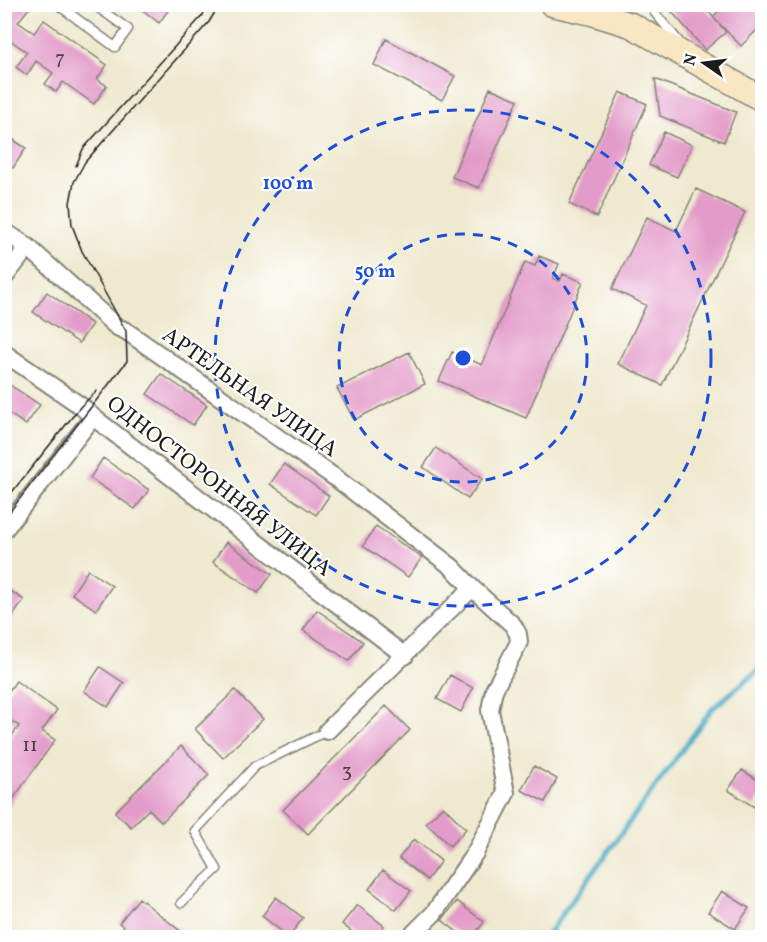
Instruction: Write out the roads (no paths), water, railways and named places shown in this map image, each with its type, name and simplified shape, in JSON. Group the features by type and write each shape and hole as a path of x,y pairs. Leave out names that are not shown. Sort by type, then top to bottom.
{"main road":[{"path":"552,4 631,25 762,99"}],"street":[{"name":"АРТЕЛЬНАЯ УЛИЦА","path":"4,231 28,247 117,327 126,331 337,479 452,567 513,625 519,642 494,690 490,710 506,792 475,853 435,913 410,938"},
{"path":"4,278 28,247"},
{"name":"ОДНОСТОРОННЯЯ УЛИЦА","path":"4,353 81,406 405,656"},
{"path":"4,530 93,417"},
{"path":"327,731 472,588"}],"lane":[{"path":"57,4 115,47 128,29 93,4"},
{"path":"651,4 655,13 697,62"},
{"path":"181,903 217,869 195,831 255,766 327,731"}],"waterway":[{"path":"545,938 712,709 762,667"}],"tram line":[{"path":"76,166 83,149 203,15 207,4"},
{"path":"4,519 127,361 126,331 82,251 72,225 70,203 74,182 85,162 209,22 220,4"},
{"path":"4,502 81,406 97,391"}]}
